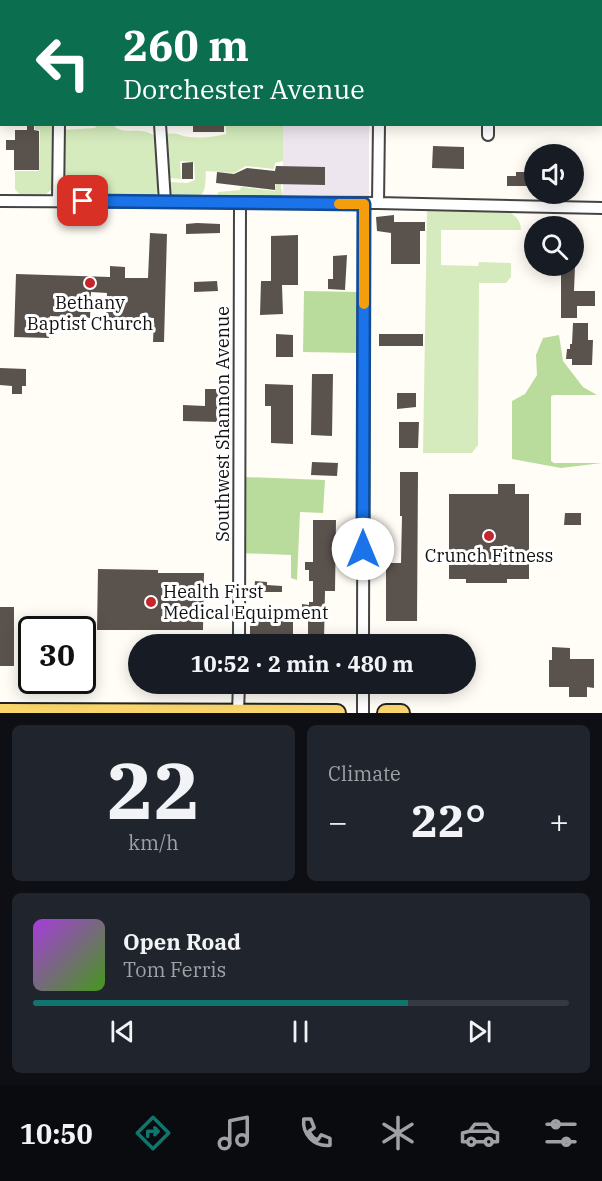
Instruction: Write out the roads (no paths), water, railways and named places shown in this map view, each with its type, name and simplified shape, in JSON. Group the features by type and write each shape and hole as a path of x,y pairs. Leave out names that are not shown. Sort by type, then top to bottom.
{"main road":[{"path":"0,712 337,713"},
{"path":"386,713 401,713"}],"street":[{"path":"58,201 59,126"},
{"path":"160,126 165,202"},
{"path":"378,203 379,126"},
{"path":"0,201 378,203 602,208"},
{"name":"Southwest Shannon Avenue","path":"239,634 240,203"},
{"path":"363,634 364,204"},
{"path":"238,694 238,712"},
{"path":"363,694 363,713"}],"place":[{"name":"Bethany Baptist Church","path":"90,283"},
{"name":"Crunch Fitness","path":"489,536"},
{"name":"Health First Medical Equipment","path":"151,602"}]}
